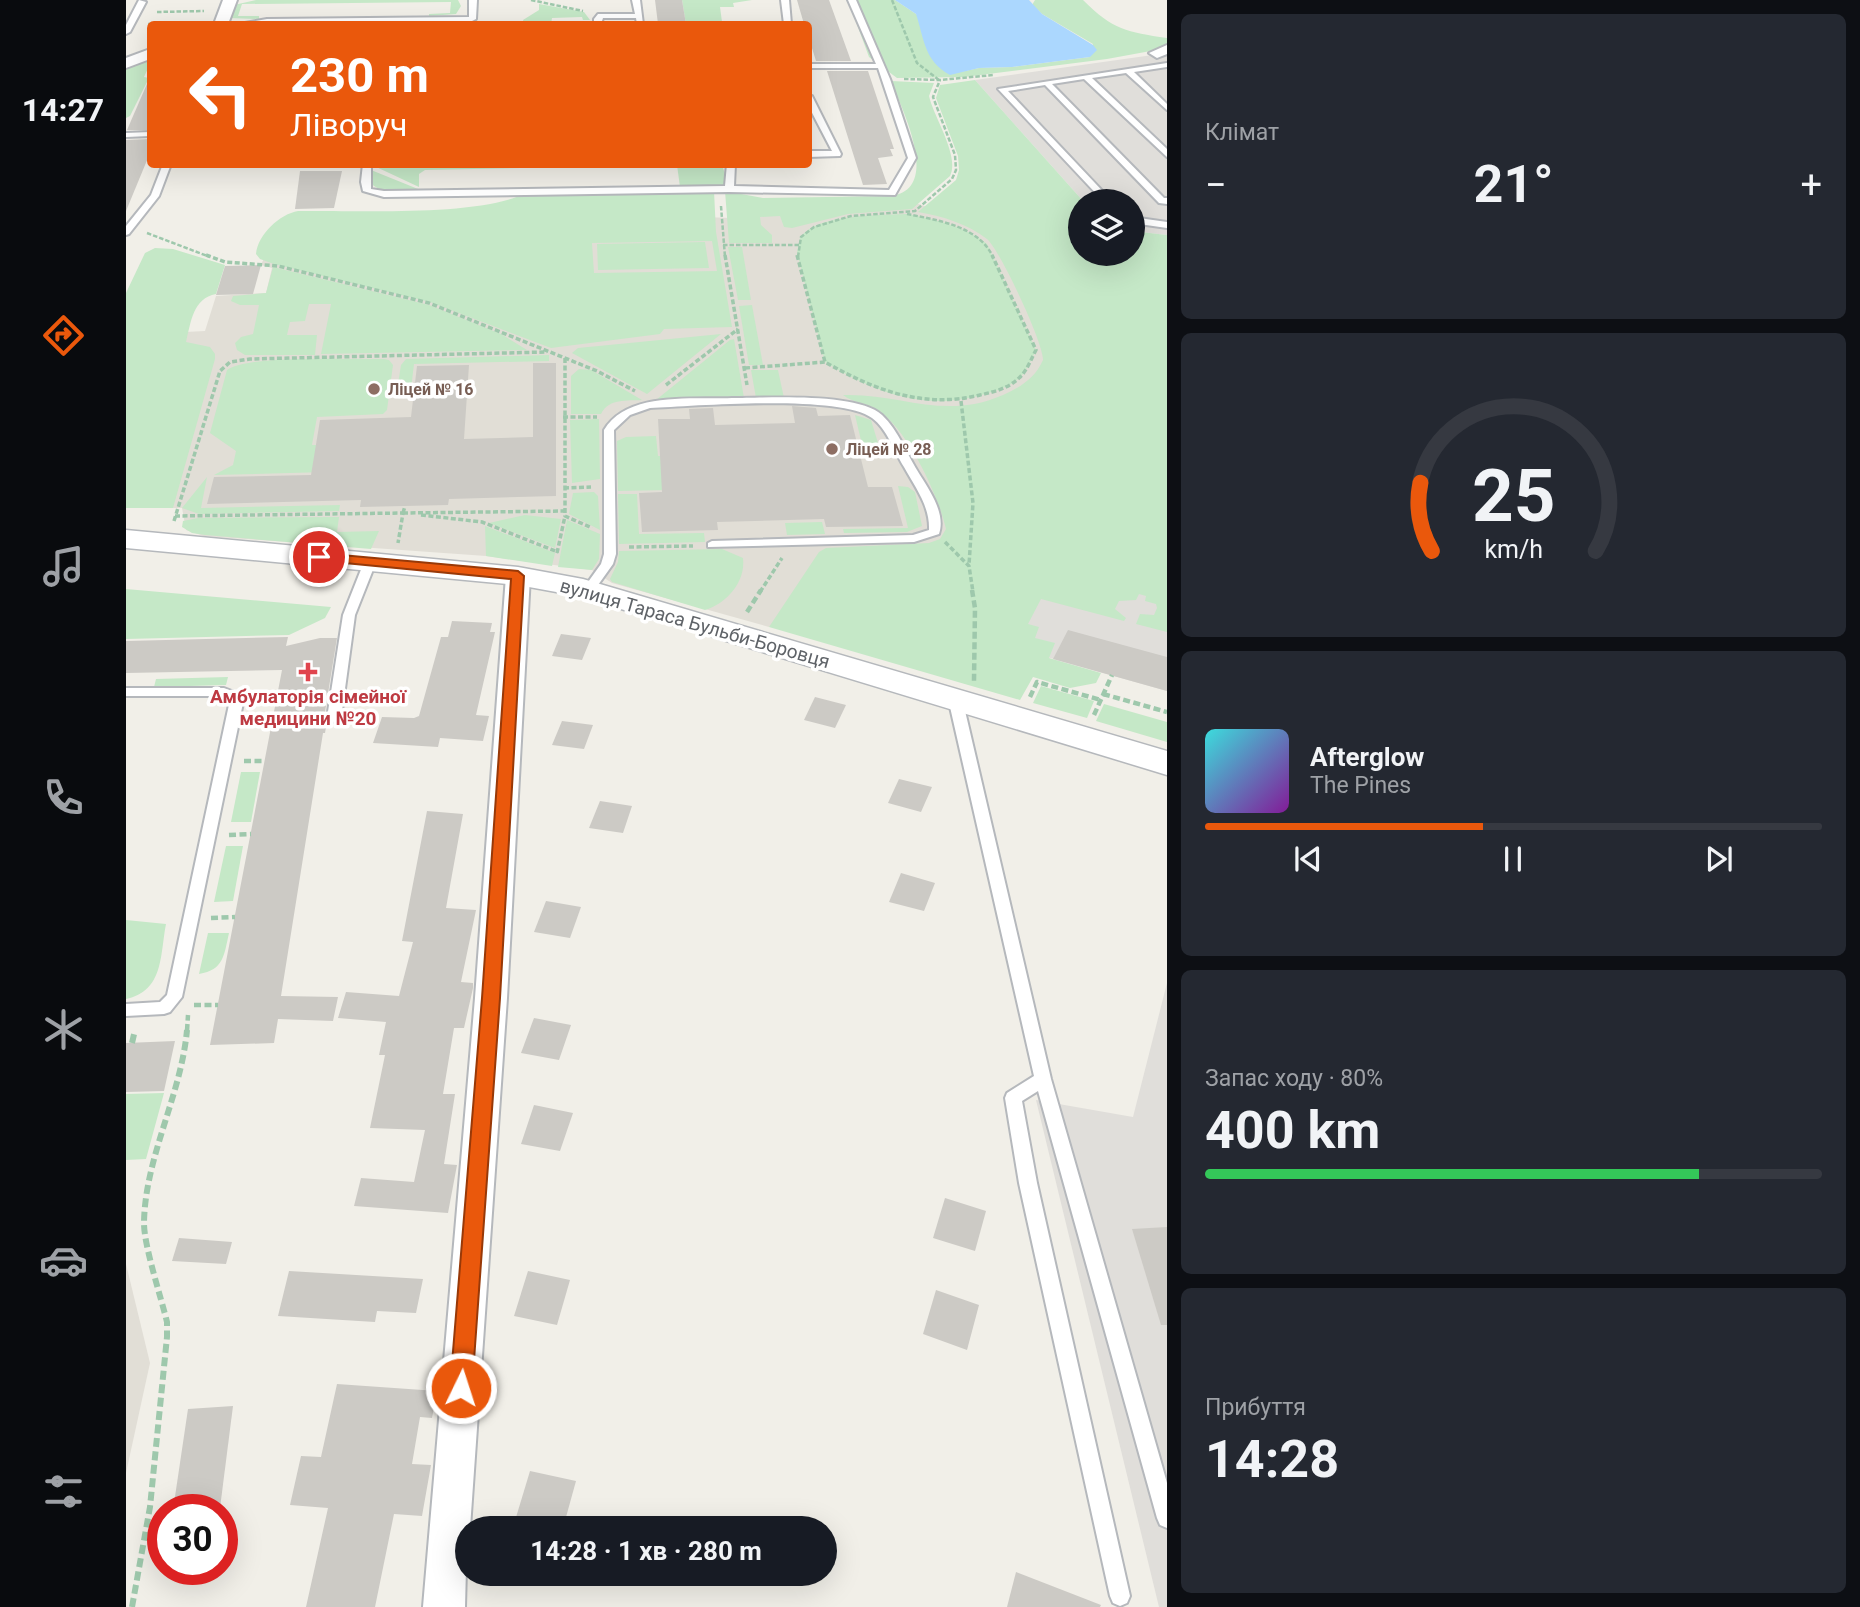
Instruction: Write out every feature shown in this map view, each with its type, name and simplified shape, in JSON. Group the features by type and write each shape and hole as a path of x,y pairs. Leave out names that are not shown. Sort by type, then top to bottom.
{"street":[{"path":"126,63 147,55"},
{"name":"вулиця Тараса Бульби-Боровця","path":"126,539 171,530 382,563 518,576 589,589 965,694 1167,763"},
{"path":"444,1607 491,998 518,576"}],"lane":[{"path":"267,21 472,19 473,0"},
{"path":"598,21 601,16 639,20 636,0"},
{"path":"785,0 788,21"},
{"path":"367,168 366,187 368,191 376,194 724,189 892,193 912,158 886,79 852,0"},
{"path":"126,32 129,20 138,12 142,2"},
{"path":"1097,189 1002,89 1128,71 1165,60"},
{"path":"812,66 879,66"},
{"path":"1128,71 1167,108"},
{"path":"1086,77 1167,154"},
{"path":"1047,83 1162,201 1167,201"},
{"path":"812,104 836,154 812,154"},
{"path":"126,135 147,134"},
{"path":"128,229 148,207 165,168"},
{"path":"724,189 730,168"},
{"path":"1145,222 1167,225"},
{"path":"589,589 607,564 610,542 609,430 619,416 650,402 841,402 875,415 927,497 936,524 935,532 914,538 712,545"},
{"path":"334,718 349,615 382,563"},
{"path":"126,692 225,692 237,698 237,704 174,997 164,1008 126,1010"},
{"path":"965,694 1043,1079 1167,1518"},
{"path":"1043,1079 1013,1098 1028,1183 1120,1596"}],"path":[{"path":"531,0 590,14"},
{"path":"892,0 917,63 940,80"},
{"path":"138,12 226,12"},
{"path":"886,79 940,80"},
{"path":"907,214 915,211 952,179 956,170 955,155 933,97 940,80"},
{"path":"724,189 723,245 750,403"},
{"path":"745,368 825,362 858,382 905,399 961,401 999,390 1021,376 1036,350 988,244 974,233 948,223 907,214 851,216 814,227 801,237 797,253 825,362"},
{"path":"128,229 225,262 278,266 429,303 597,371 650,402 738,329"},
{"path":"723,245 799,245"},
{"path":"552,352 250,359 230,362 220,371 171,530 403,513 565,514 610,542 712,545"},
{"path":"552,582 565,514 565,358"},
{"path":"961,401 973,481 973,540 969,566 975,608 965,694"},
{"path":"563,417 619,416"},
{"path":"564,488 609,486"},
{"path":"382,563 405,506"},
{"path":"403,513 482,522 558,552"},
{"path":"935,532 969,566"},
{"path":"740,622 793,542"},
{"path":"1090,722 1112,675"},
{"path":"1027,704 1037,682 1167,712"},
{"path":"240,761 265,761"},
{"path":"224,835 251,834"},
{"path":"207,918 235,916"},
{"path":"132,1607 150,1510 167,1336 167,1322 144,1227 144,1216 154,1161 176,1094 186,1043 189,1005"}],"shaded area":[{"path":"1167,53 1167,235 1145,232 1145,189 1072,189 975,80"},
{"path":"894,196 1007,233 1070,366 1089,513 769,627 612,583 592,570 486,556 204,536 186,530 182,508 126,508 126,483 185,332 205,331 216,296 266,293 272,268 261,265 274,235 624,214 731,218"},
{"path":"1167,509 1167,691 1012,647 1047,574"},
{"path":"1167,983 1167,1607 1159,1607 1036,1100 1133,1117"},
{"path":"126,1264 150,1363 126,1473"}],"green space":[{"path":"256,0 458,0 461,6 456,14 429,16 450,13 451,2 242,4 238,16 259,16 259,19 228,18 234,5"},
{"path":"682,0 752,0 733,3 734,7 720,7 722,21 686,21"},
{"path":"848,0 895,0 916,14 960,72 1090,57 1093,44 1042,14 1032,5 1035,0 1083,0 1112,24 1141,34 1167,38 1167,48 1107,59 964,77 897,78 869,57"},
{"path":"539,4 584,12 590,20 583,20 582,17 523,21 539,10"},
{"path":"147,56 144,77 147,78 147,82 130,116 126,118 126,63"},
{"path":"975,80 1072,189 1068,189 1068,266 1145,266 1145,232 1167,235 1167,632 1136,624 1140,614 1154,615 1157,608 1156,604 1145,601 1146,596 1139,594 1136,600 1119,601 1115,609 1126,618 1124,621 1041,599 1028,624 1039,627 1035,638 1055,643 1049,658 1101,673 1096,683 1070,688 1033,677 1020,700 769,627 819,552 826,548 929,543 940,539 946,529 929,482 900,432 878,410 843,395 961,406 1003,395 1021,385 1032,377 1043,360 1037,336 1020,298 987,239 954,221 918,212 956,180 959,170 958,156 936,98 940,85"},
{"path":"891,81 934,83 929,96 952,158 950,176 912,209 848,214 792,228 784,227 780,216 760,217 761,225 772,235 772,243 729,243 725,191 763,198 891,196 906,190 914,179 914,146"},
{"path":"378,168 523,168 425,170 419,174 419,187"},
{"path":"677,168 723,168 728,183 721,186 680,187"},
{"path":"371,170 423,191 382,191 371,184"},
{"path":"714,191 716,232 732,327 664,329 660,334 551,348 430,302 274,264 260,259 256,254 265,232 284,216 298,211 446,209 503,201 524,194","holes":["712,241 717,271 594,273 592,243"]},
{"path":"907,214 959,228 987,244 1036,350 1023,374 1011,384 963,399 922,400 863,383 825,362 797,253 801,237 809,229 835,220"},
{"path":"705,242 709,268 598,270 597,244"},
{"path":"728,247 742,247 751,300 738,300"},
{"path":"155,248 173,249 225,265 216,294 202,300 194,312 186,342 210,347 215,359 173,508 126,508 126,293 145,253"},
{"path":"273,267 429,305 501,334 527,350 321,354 331,304 309,304 305,321 290,322 287,335 317,335 315,355 245,355 237,350 235,343 241,337 253,334 259,305 240,305 231,301 233,296 266,293"},
{"path":"752,305 763,365 749,365 739,306"},
{"path":"721,334 647,394 572,353 578,348"},
{"path":"734,339 744,398 656,400 730,340"},
{"path":"549,355 549,361 414,364 411,389 398,384 401,365 406,359"},
{"path":"384,359 393,365 387,410 383,414 317,417 312,445 330,445 326,472 214,475 233,465 236,451 210,433 227,370 239,365 279,360"},
{"path":"579,369 591,370 642,400 614,403 601,414 571,414 571,376"},
{"path":"751,370 778,370 784,398 756,398"},
{"path":"855,415 871,420 878,443 874,448 863,449"},
{"path":"599,419 600,479 572,483 570,420"},
{"path":"656,436 658,456 688,455 669,490 618,491 617,441 626,437"},
{"path":"207,477 201,508 340,505 339,511 199,514 182,508"},
{"path":"898,486 908,487 915,492 922,526 907,532 844,533 843,529 908,528"},
{"path":"594,492 598,496 600,530 569,514 573,493"},
{"path":"618,494 637,494 639,534 704,533 705,542 619,544"},
{"path":"525,515 561,519 555,548 489,523"},
{"path":"339,517 337,532 379,531 371,549 205,535 192,533 182,527 183,521 198,518"},
{"path":"567,520 600,534 599,559 592,570 558,567"},
{"path":"822,522 825,534 787,535 785,523"},
{"path":"485,526 555,553 552,566 486,556"},
{"path":"722,549 743,558 741,575 727,597 705,610 612,582 610,579 618,562 619,551"},
{"path":"126,589 331,607 325,618 289,635 126,639"},
{"path":"228,677 226,685 154,687 156,679"},
{"path":"1041,686 1094,701 1087,718 1033,703"},
{"path":"1104,704 1167,722 1167,742 1096,721"},
{"path":"241,772 260,772 251,822 231,822"},
{"path":"226,846 243,846 233,901 214,902"},
{"path":"126,920 166,924 161,959 154,980 138,995 126,999"},
{"path":"208,933 229,933 222,960 214,969 199,974"},
{"path":"164,1093 146,1159 126,1160 126,1094"}],"water":[{"path":"895,0 1029,0 1042,14 1097,50 1090,57 1012,67 979,68 950,75 930,56 916,14"}],"building":[{"path":"655,0 682,0 686,21 658,21"},
{"path":"797,0 829,0 851,61 816,61 812,48 812,21 803,21"},
{"path":"827,71 868,71 894,149 890,149 893,156 878,158 887,184 863,185"},
{"path":"147,84 147,130 127,130"},
{"path":"147,139 147,160 126,211 126,140"},
{"path":"300,171 342,171 334,208 295,209"},
{"path":"261,265 253,294 216,295 225,266"},
{"path":"533,363 556,363 556,496 449,499 448,505 360,507 361,500 207,504 214,477 311,475 320,420 411,417 417,366 469,365 464,439 533,437"},
{"path":"792,406 816,408 818,416 850,415 868,487 892,487 903,526 826,527 824,519 717,522 718,530 642,532 639,493 662,492 658,419 690,419 689,409 713,408 715,425 795,423"},
{"path":"452,621 492,623 490,632 495,632 476,715 489,716 483,741 440,738 438,747 373,743 382,717 419,716 441,637 448,637"},
{"path":"1068,630 1167,657 1167,691 1053,659"},
{"path":"561,634 591,638 582,660 552,656"},
{"path":"288,637 286,646 320,638 337,638 324,718 327,721 281,996 338,997 333,1021 278,1019 274,1043 210,1045 282,670 126,673 126,641"},
{"path":"815,697 846,705 835,728 804,720"},
{"path":"562,721 593,725 584,749 552,745"},
{"path":"899,779 932,787 921,812 888,803"},
{"path":"600,801 632,806 623,833 589,828"},
{"path":"427,811 463,814 446,908 476,910 461,982 473,983 473,988 464,1028 454,1028 443,1094 455,1094 444,1164 457,1165 448,1213 354,1206 361,1178 414,1182 425,1130 370,1128 385,1055 379,1055 386,1022 338,1018 346,992 399,996 413,942 402,941"},
{"path":"901,873 935,883 924,911 889,902"},
{"path":"546,901 581,907 570,938 534,932"},
{"path":"534,1018 571,1025 559,1060 521,1053"},
{"path":"175,1041 164,1091 126,1092 126,1043"},
{"path":"534,1105 573,1113 560,1151 521,1144"},
{"path":"945,1198 986,1211 975,1251 933,1238"},
{"path":"1167,1227 1167,1325 1161,1325 1132,1229"},
{"path":"179,1238 232,1242 226,1264 172,1261"},
{"path":"289,1271 423,1279 416,1313 377,1311 375,1322 278,1316"},
{"path":"528,1271 570,1280 557,1325 514,1316"},
{"path":"936,1290 979,1305 967,1350 923,1334"},
{"path":"337,1384 437,1391 432,1418 420,1417 412,1464 431,1465 422,1516 394,1514 375,1607 306,1607 328,1508 290,1505 301,1456 321,1457"},
{"path":"233,1406 222,1494 175,1494 188,1409"},
{"path":"530,1471 576,1481 566,1516 516,1516"},
{"path":"1016,1572 1101,1605 1007,1607"}],"place":[{"name":"Ліцей № 16","path":"374,389"},
{"name":"Ліцей № 28","path":"832,449"},
{"name":"Амбулаторія сімейної медицини №20","path":"308,672"}],"route":[{"path":"319,557 518,576 491,998 461,1388"}]}
